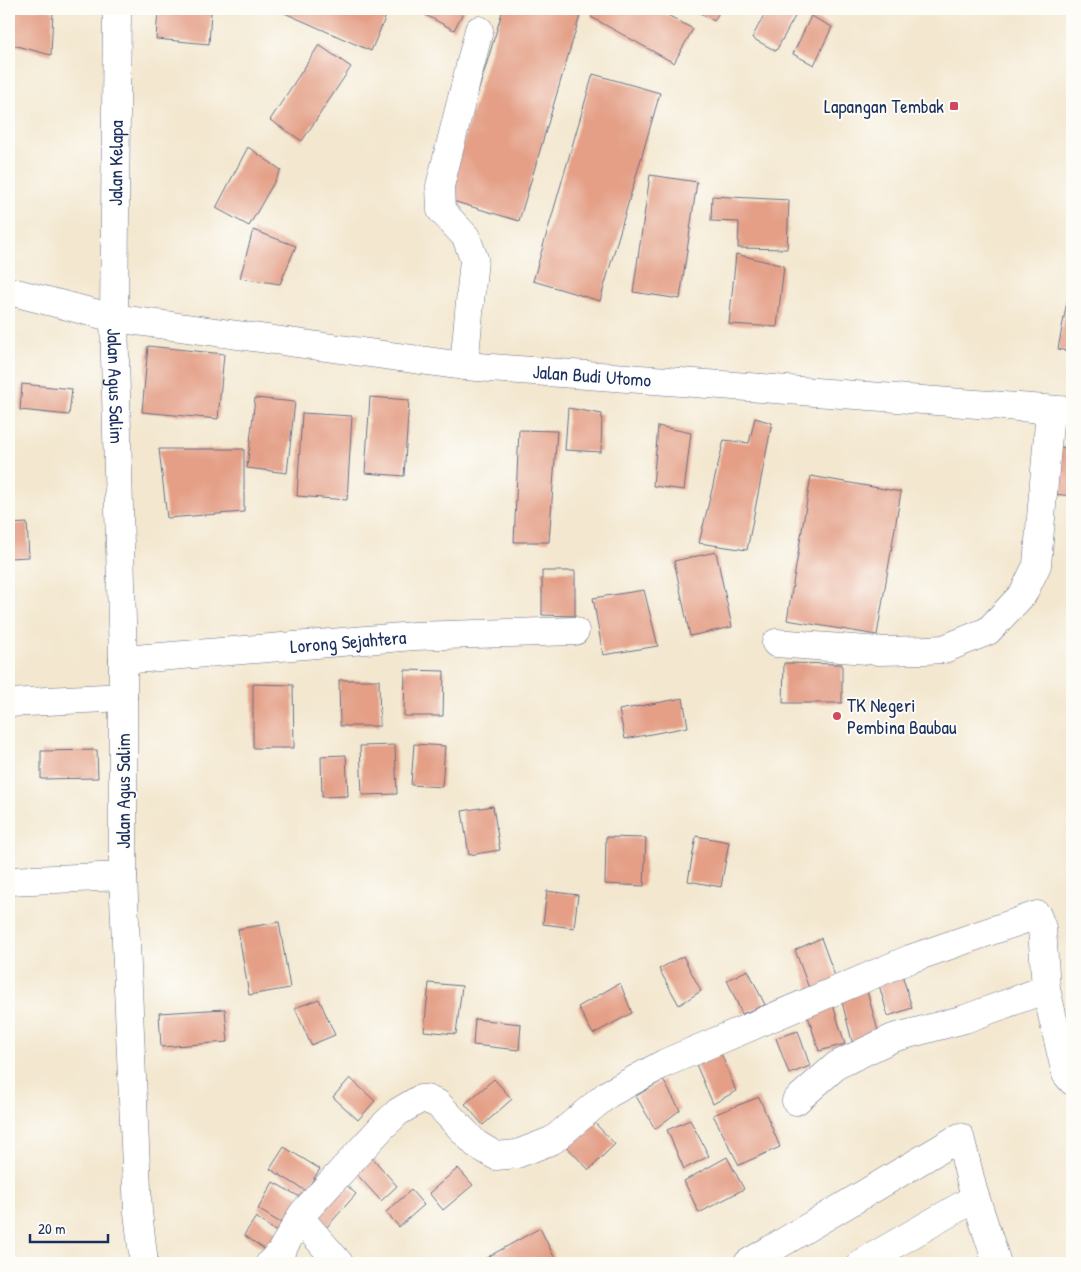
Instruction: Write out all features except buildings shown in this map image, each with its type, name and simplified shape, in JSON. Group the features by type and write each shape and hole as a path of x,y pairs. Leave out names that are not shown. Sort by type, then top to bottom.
{"street":[{"name":"Jalan Kelapa","path":"114,318 116,9"},
{"path":"464,366 474,259 466,237 441,210 440,186 479,30"},
{"name":"Jalan Budi Utomo","path":"9,291 114,318 464,366 1061,411"},
{"name":"Jalan Agus Salim","path":"114,318 123,660 123,876 138,1212 144,1263"},
{"path":"776,643 880,651 944,649 988,631 1023,594 1037,565 1061,411"},
{"name":"Lorong Sejahtera","path":"123,660 414,636 575,631"},
{"path":"9,703 123,697"},
{"path":"9,881 123,876"},
{"path":"270,1263 280,1253 300,1218 383,1126 398,1112 420,1099 426,1099 438,1104 476,1144 496,1156 517,1154 553,1140 608,1094 665,1063 910,959 1037,914 1042,928 1046,989 1066,1074 1072,1081"},
{"path":"796,1101 837,1065 893,1038 965,1019 1046,989"},
{"path":"748,1263 960,1137 975,1198 996,1263"},
{"path":"862,1263 975,1198"},
{"path":"300,1218 339,1263"}],"place":[{"name":"Lapangan Tembak","path":"954,106"},
{"name":"TK Negeri Pembina Baubau","path":"837,716"}]}
